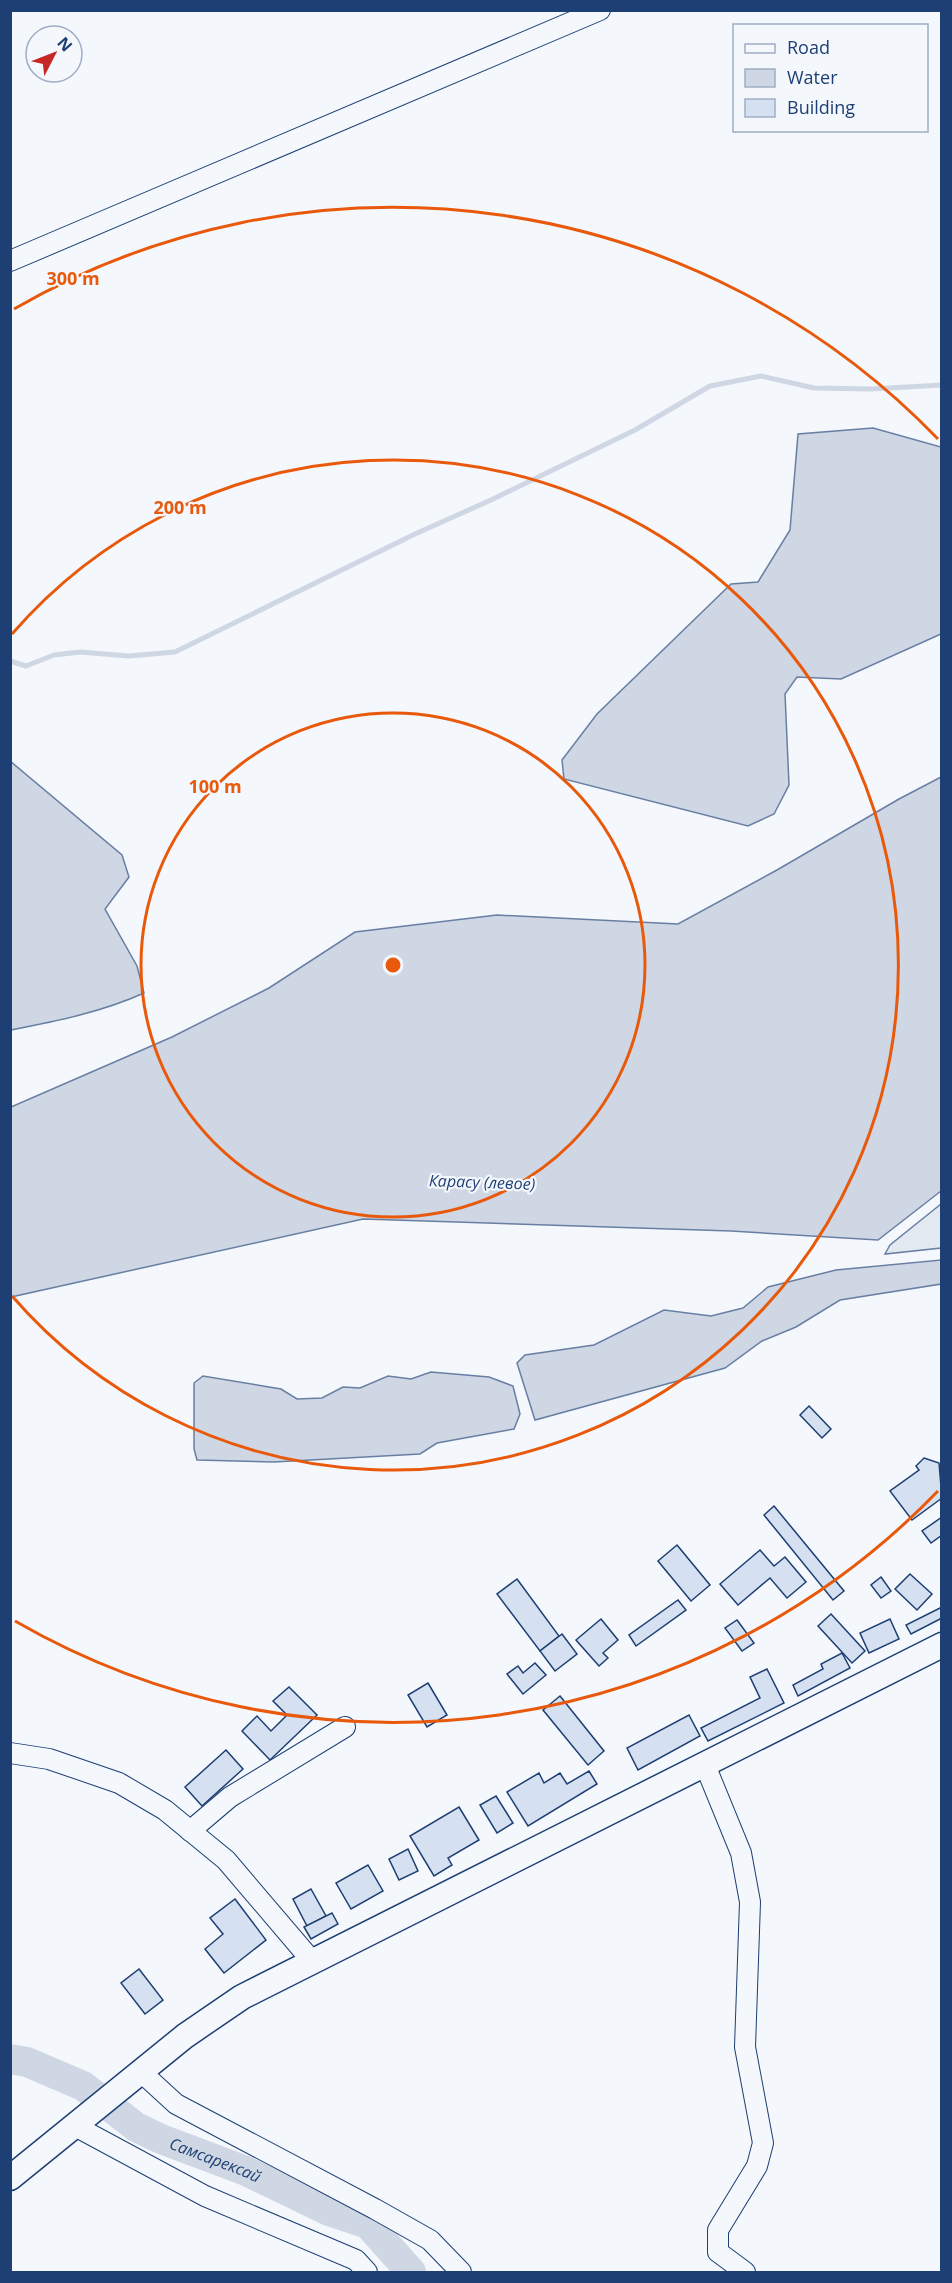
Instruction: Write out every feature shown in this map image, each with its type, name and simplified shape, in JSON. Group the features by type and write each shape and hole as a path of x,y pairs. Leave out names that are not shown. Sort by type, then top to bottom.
{"main road":[{"path":"10,2178 134,2076 220,2010 242,1996 942,1645"}],"street":[{"path":"10,261 600,10"},
{"path":"190,1831 230,1797 345,1727"},
{"path":"10,1754 49,1759 119,1783 165,1810 225,1860 312,1961"},
{"path":"705,1765 741,1853 750,1902 745,2047 764,2143 757,2166 718,2230 717,2252 745,2272"},
{"path":"134,2076 176,2104 430,2240 461,2272"},
{"path":"75,2126 205,2196 355,2268"}],"shaded area":[{"path":"941,1204 941,1248 885,1254 890,1245"}],"water":[{"path":"873,428 941,447 941,634 841,679 797,677 785,694 789,785 774,814 748,826 564,779 562,760 597,714 731,584 758,582 790,530 798,434"},
{"path":"10,761 122,855 129,877 105,909 137,966 144,993 96,1011 11,1030"},
{"name":"Карасу (левое)","path":"941,777 941,1191 878,1240 731,1231 363,1219 11,1297 11,1107 172,1037 269,988 355,932 497,915 678,924"},
{"path":"941,1260 941,1284 840,1300 796,1327 762,1341 725,1368 535,1420 517,1363 525,1355 594,1345 664,1310 711,1316 743,1308 768,1287 836,1270"},
{"path":"431,1372 489,1377 513,1386 520,1414 514,1429 437,1443 420,1454 274,1462 197,1460 194,1449 194,1383 203,1376 281,1389 297,1399 322,1398 343,1387 360,1388 388,1376 411,1379"}],"building":[{"path":"809,1406 831,1429 822,1438 800,1415"},
{"path":"924,1458 939,1463 942,1498 912,1520 890,1491 919,1470 916,1466"},
{"path":"774,1506 844,1591 833,1600 764,1515"},
{"path":"942,1517 942,1535 931,1543 922,1531"},
{"path":"677,1545 710,1585 691,1601 658,1561"},
{"path":"760,1550 774,1566 785,1557 806,1582 787,1598 770,1578 738,1605 720,1584"},
{"path":"910,1574 932,1594 917,1610 895,1589"},
{"path":"881,1577 891,1591 881,1598 871,1585"},
{"path":"517,1579 559,1636 540,1651 497,1594"},
{"path":"678,1600 686,1610 636,1646 629,1635"},
{"path":"942,1607 942,1618 911,1634 906,1625"},
{"path":"831,1614 865,1651 852,1663 818,1626"},
{"path":"601,1619 618,1640 603,1653 608,1658 599,1666 576,1640"},
{"path":"890,1619 899,1639 869,1653 860,1633"},
{"path":"737,1620 754,1643 742,1651 725,1628"},
{"path":"562,1634 577,1654 555,1671 540,1651"},
{"path":"842,1653 850,1668 798,1696 793,1685 823,1669 821,1664"},
{"path":"535,1663 546,1675 523,1694 507,1674 518,1666 523,1673"},
{"path":"767,1669 784,1703 708,1741 701,1728 760,1698 750,1677"},
{"path":"428,1683 447,1715 427,1727 408,1695"},
{"path":"289,1687 317,1715 270,1760 242,1731 257,1716 271,1731 287,1715 273,1701"},
{"path":"560,1696 604,1751 588,1765 543,1710"},
{"path":"689,1715 700,1736 638,1770 627,1748"},
{"path":"226,1750 243,1769 202,1806 185,1787"},
{"path":"589,1771 597,1784 528,1826 507,1792 539,1773 544,1783 560,1773 567,1784"},
{"path":"496,1796 513,1823 497,1833 480,1805"},
{"path":"459,1807 479,1840 448,1858 452,1865 434,1876 410,1836"},
{"path":"408,1849 418,1871 399,1880 389,1859"},
{"path":"368,1865 383,1891 351,1909 336,1883"},
{"path":"311,1889 326,1916 307,1926 293,1899"},
{"path":"235,1899 266,1940 224,1973 205,1949 223,1934 210,1918"},
{"path":"332,1913 338,1924 311,1939 304,1927"},
{"path":"139,1969 163,2000 145,2014 121,1983"}],"waterway":[{"path":"10,661 26,666 54,655 80,652 129,656 175,652 415,534 635,430 710,386 761,376 814,388 871,389 942,385"},
{"name":"Самсарексай","path":"10,2059 27,2062 83,2086 136,2127 161,2139 246,2171 329,2211 368,2224 411,2272"}]}
